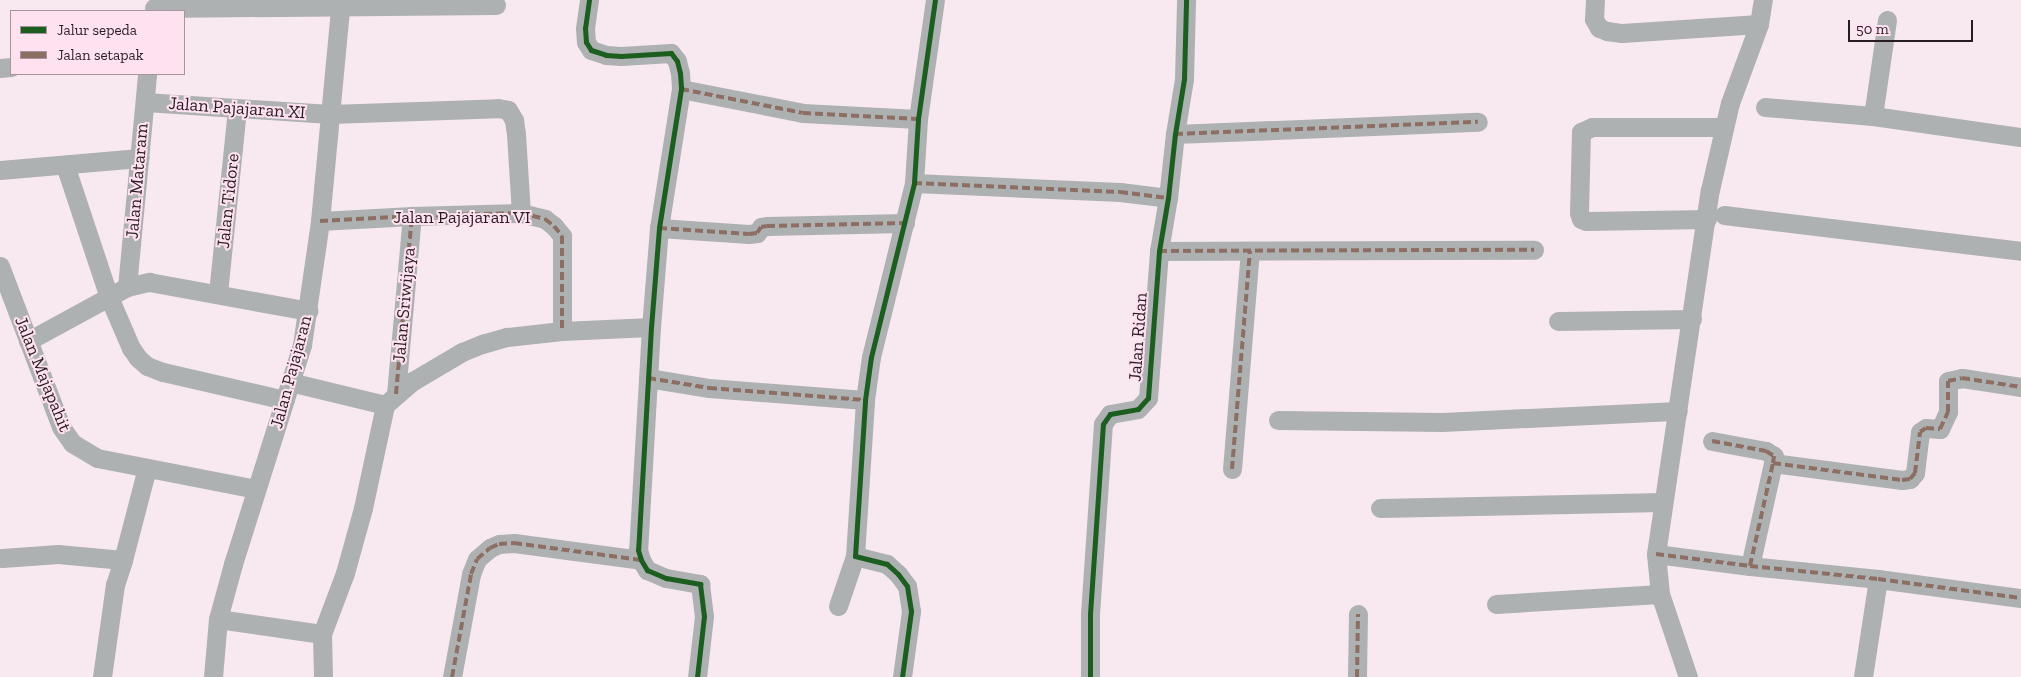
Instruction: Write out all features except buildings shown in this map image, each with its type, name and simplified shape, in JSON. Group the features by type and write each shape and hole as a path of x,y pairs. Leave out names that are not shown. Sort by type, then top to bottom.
{"street":[{"path":"588,0 585,28 586,42 591,50 606,55 621,56 671,53 677,61 680,73 681,90 659,228 638,532 641,560 647,570 655,574 700,584 704,616 697,677"},
{"path":"838,606 855,556 865,400 875,334 914,182 918,119 935,0"},
{"name":"Jalan Ridan","path":"1090,677 1090,614 1103,424 1110,414 1138,409 1143,406 1148,398 1159,250 1184,79 1186,0"},
{"path":"1595,0 1594,19 1599,28 1622,33 1759,24"},
{"path":"1688,677 1660,594 1656,554 1662,502 1692,319 1715,216 1710,190 1724,127 1759,24 1764,0"},
{"path":"154,6 441,2 496,5"},
{"name":"Jalan Pajajaran","path":"213,677 218,619 256,489 302,345 320,221 340,4"},
{"path":"1873,116 1887,20"},
{"name":"Jalan Mataram","path":"127,288 147,75"},
{"path":"681,90 803,113 918,119"},
{"name":"Jalan Pajajaran XI","path":"145,102 330,114 498,108 508,110 514,120 516,134 521,213"},
{"path":"1765,108 1873,116 2021,137"},
{"name":"Jalan Tidore","path":"218,293 237,109"},
{"path":"1175,134 1478,122"},
{"path":"1724,127 1592,127 1581,132 1579,213 1581,219 1586,222 1715,216 2021,251"},
{"path":"0,170 140,158"},
{"path":"65,165 109,297 131,348 147,366 163,372 287,391 390,399 462,352 507,337 562,331 651,327"},
{"path":"914,182 1120,192 1168,198"},
{"name":"Jalan Pajajaran VI","path":"320,221 521,213 545,219 562,236 562,331"},
{"name":"Jalan Sriwijaya","path":"322,634 346,573 390,399 412,216"},
{"path":"659,228 749,234 757,233 761,227 767,226 905,223"},
{"path":"1159,250 1534,250"},
{"path":"1232,469 1250,251"},
{"name":"Jalan Majapahit","path":"0,266 61,427 72,443 97,458 256,489"},
{"path":"28,341 127,288 155,282 308,311"},
{"path":"1558,321 1692,319"},
{"path":"648,378 709,388 865,400"},
{"path":"1773,463 1906,480 1915,473 1920,432 1926,428 1940,429 1948,412 1948,381 1962,378 2021,387"},
{"path":"1278,420 1442,422 1678,411"},
{"path":"1712,441 1766,451 1774,456 1750,566"},
{"path":"102,677 115,585 147,468"},
{"path":"1380,508 1662,502"},
{"path":"452,677 471,574 477,559 490,548 499,544 514,544 641,560"},
{"path":"2,558 58,554 123,560"},
{"path":"1656,554 1750,566 1878,578 2021,598"},
{"path":"855,556 887,564 907,586 910,612 902,677"},
{"path":"1863,676 1878,578"},
{"path":"1496,604 1660,594"},
{"path":"1357,677 1358,614"},
{"path":"218,619 322,634 325,674"},
{"path":"1854,677 1867,677"}],"marked path":[{"path":"681,89 803,113 918,119"},
{"path":"1175,134 1478,122"},
{"path":"914,183 1120,192 1168,198"},
{"path":"320,221 521,213 545,219 562,236 562,331"},
{"path":"396,394 412,216"},
{"path":"659,228 749,234 757,233 761,227 767,226 905,223"},
{"path":"1159,251 1534,250"},
{"path":"1232,469 1250,251"},
{"path":"648,378 709,388 865,400"},
{"path":"1750,566 1773,463 1902,480 1910,479 1915,473 1920,432 1926,428 1940,429 1948,412 1948,381 1962,378 2021,387"},
{"path":"1712,441 1766,451 1774,456 1773,463"},
{"path":"452,677 471,574 477,559 490,548 499,544 514,543 641,560"},
{"path":"1656,554 1878,579 2021,598"},
{"path":"1357,677 1358,614"}],"cycle path":[{"path":"589,0 585,28 586,42 591,50 606,55 621,56 671,53 677,61 680,73 681,89 659,228 651,327 638,550 647,570 666,578 700,584 704,616 697,677"},
{"path":"902,677 911,611 907,586 887,564 855,556 865,400 871,357 914,183 918,119 935,0"},
{"path":"1090,677 1090,614 1103,424 1110,414 1138,409 1148,398 1159,251 1184,79 1186,0"}]}
